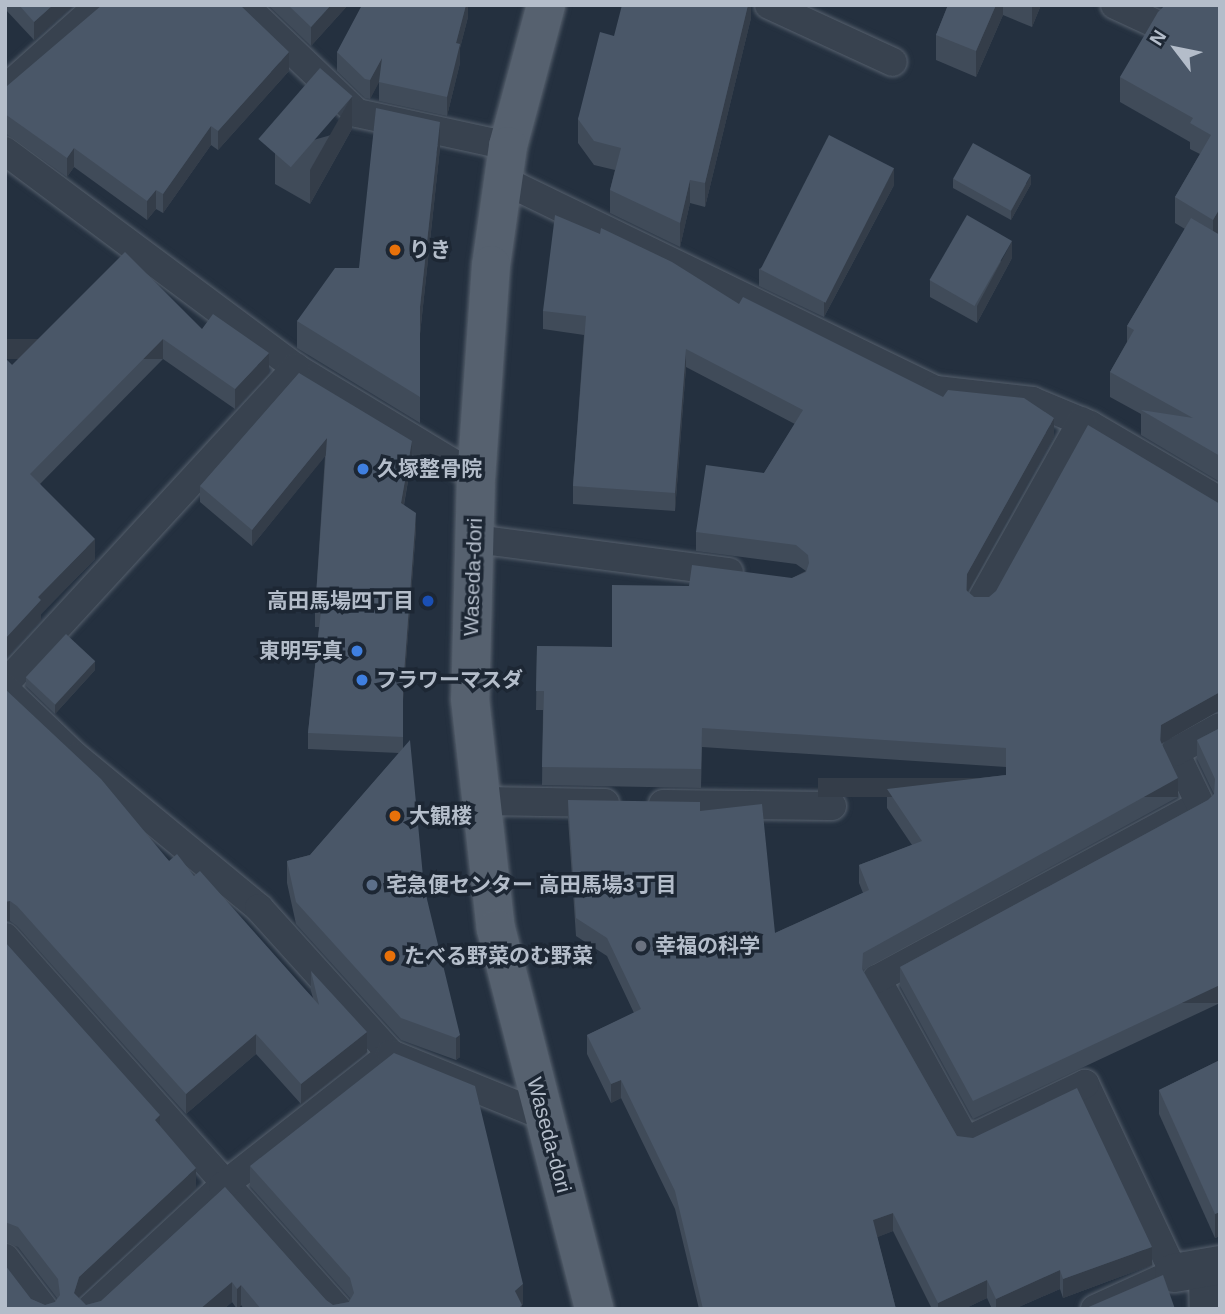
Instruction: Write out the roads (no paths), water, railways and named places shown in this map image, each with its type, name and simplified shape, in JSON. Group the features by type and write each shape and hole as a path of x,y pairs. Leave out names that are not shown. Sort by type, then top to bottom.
{"main road":[{"name":"Waseda-dori","path":"546,5 504,163 476,477 470,699 496,929 594,1309"}],"street":[{"path":"1201,1269 1209,1309"}],"lane":[{"path":"5,89 99,5"},
{"path":"244,5 357,113 504,163 936,390 1032,401 1082,421 1220,501"},
{"path":"769,5 893,62"},
{"path":"1115,5 1152,22"},
{"path":"5,151 296,368 476,477"},
{"path":"296,368 5,687 76,757 259,908 391,1054 544,1116"},
{"path":"981,601 1082,421"},
{"path":"475,538 753,575"},
{"path":"1095,1309 1201,1269 1085,1084 966,1141 877,979 1200,804 1175,752 1220,727"},
{"path":"482,801 832,806"},
{"path":"5,937 223,1186 338,1309"},
{"path":"90,1309 223,1186 391,1054"},
{"path":"5,1258 44,1309"}],"place":[{"name":"りき","path":"395,250"},
{"name":"久塚整骨院","path":"363,469"},
{"name":"高田馬場四丁目","path":"428,601"},
{"name":"東明写真","path":"357,651"},
{"name":"フラワーマスダ","path":"362,680"},
{"name":"大観楼","path":"395,816"},
{"name":"宅急便センター 高田馬場3丁目","path":"372,885"},
{"name":"幸福の科学","path":"641,946"},
{"name":"たべる野菜のむ野菜","path":"390,956"}]}
